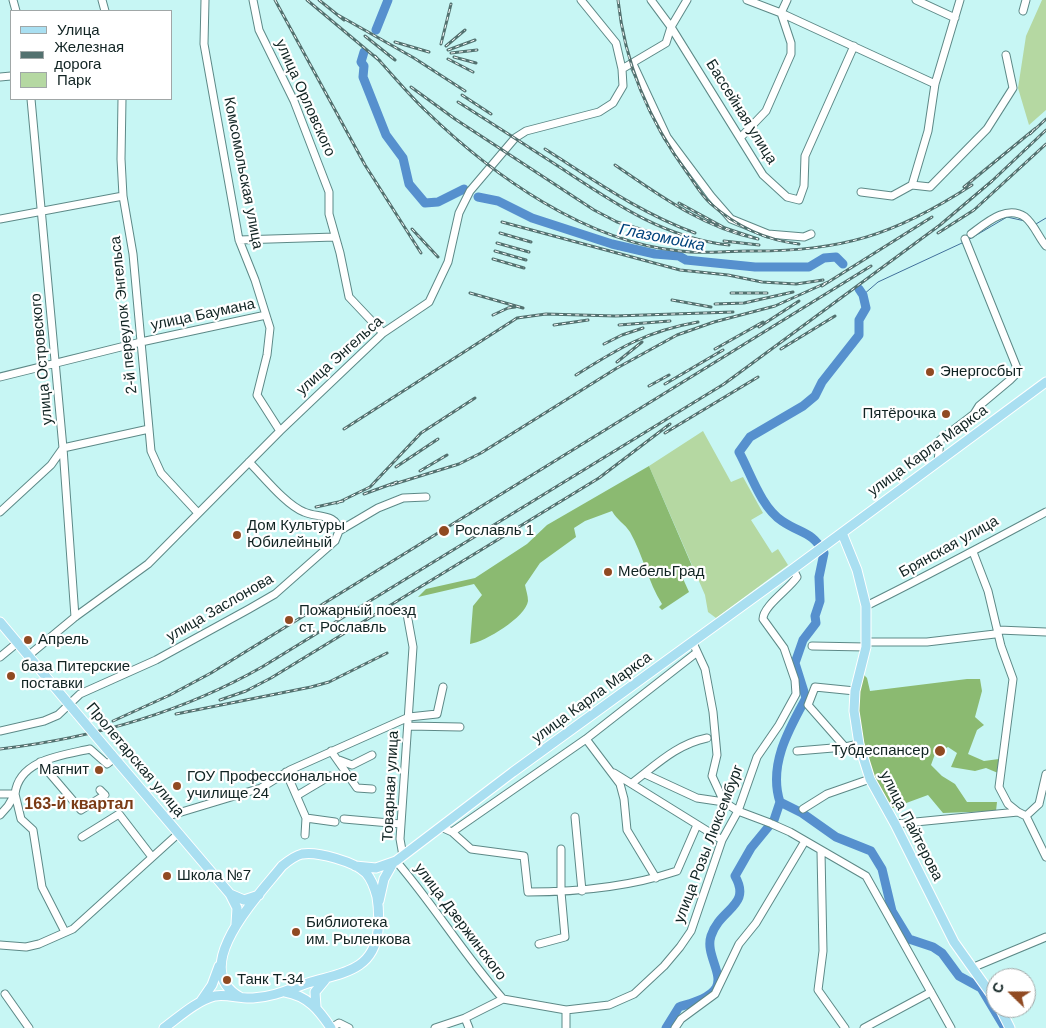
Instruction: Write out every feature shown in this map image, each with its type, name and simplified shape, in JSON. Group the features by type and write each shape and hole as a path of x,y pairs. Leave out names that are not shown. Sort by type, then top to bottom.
{"main road":[{"name":"улица Карла Маркса","path":"378,906 384,879 398,860 1046,382"},
{"name":"улица Пайтерова","path":"842,533 857,570 866,606 866,644 855,692 854,711 859,744 870,779 895,824 954,942 986,986"},
{"name":"Пролетарская улица","path":"0,622 230,894 237,908 235,927"},
{"path":"164,1028 199,1003 221,996 256,998 285,992 356,968 370,956 377,940 378,906 372,882 356,866 319,854 302,854 289,860 282,866 235,927 212,985 199,1003"},
{"name":"улица Карла Маркса","path":"356,866 376,868 398,860"},
{"path":"230,894 244,900 253,898 261,893"},
{"path":"221,961 221,973 225,986 240,997"},
{"path":"316,1007 315,992 329,978"},
{"path":"285,992 301,997 316,1007 331,1028"}],"street":[{"name":"Комсомольская улица","path":"205,0 204,44 239,240 266,316 270,340 257,395 280,430"},
{"name":"улица Орловского","path":"253,0 259,30 294,101 329,192 329,214 349,297 383,333"},
{"path":"581,0 616,43 622,69 666,43 671,27 687,0"},
{"name":"Бассейная улица","path":"650,0 671,27 741,136 763,175 787,197 799,200 804,186 805,156 854,46"},
{"path":"747,0 781,13 935,84"},
{"path":"741,136 766,111 791,54 791,43 781,13 787,0"},
{"path":"916,0 955,18"},
{"path":"912,185 928,131 935,84 960,0"},
{"path":"1023,11 1026,0"},
{"path":"861,192 892,196 912,185 930,187 987,129 1013,88 1006,56"},
{"path":"633,64 667,137 711,196 731,219 768,234 804,237 811,234"},
{"name":"улица Энгельса","path":"28,656 75,617 148,564 280,430 383,333 428,302 448,262 459,213 470,191 515,138 526,131 599,112 613,103 623,86 622,69"},
{"name":"улица Островского","path":"31,100 56,363 75,617"},
{"name":"2-й переулок Энгельса","path":"122,100 121,159 123,196 133,254 151,450 162,473 198,513"},
{"path":"0,219 123,196"},
{"path":"938,462 940,440 974,414 979,406 1016,374 1017,368 968,237 999,215 1018,215 1024,217 1046,246"},
{"path":"239,240 335,237"},
{"name":"улица Баумана","path":"0,377 141,342 266,316"},
{"path":"0,512 51,465 63,448 149,429"},
{"path":"249,462 297,509 333,520 338,525 340,531"},
{"name":"улица Заслонова","path":"0,731 44,721 58,715 71,706 80,694 156,660 275,594 335,541 340,531 390,503 403,498 426,497"},
{"name":"Брянская улица","path":"866,606 973,552 1010,529 1045,515"},
{"path":"973,552 988,590 1013,679 999,786 1008,804 1026,816 1046,857"},
{"name":"улица Розы Люксембург","path":"503,999 566,1010 609,1005 634,994 664,966 691,931 722,840 738,811 757,757 779,726 796,694 795,680 784,648 763,619 766,609 790,588 797,577 793,569"},
{"name":"Товарная улица","path":"398,860 413,648 407,614"},
{"path":"812,646 927,642 995,634 998,630 1046,632"},
{"path":"693,642 696,653 705,670 716,735 717,755 712,776 724,802"},
{"path":"0,657 18,643"},
{"name":"улица Карла Маркса","path":"452,832 586,738 696,653"},
{"name":"Товарная улица","path":"165,817 261,788 286,772 409,717 437,714 443,687"},
{"path":"845,747 808,705 816,687 855,692"},
{"path":"408,726 460,727"},
{"path":"586,738 620,784 624,799 627,830 656,878"},
{"path":"632,783 690,741 707,738"},
{"path":"797,750 845,747 859,744"},
{"path":"65,932 42,887 33,830 21,819 15,794 16,787 26,773 45,758 90,749 107,764 113,756"},
{"path":"331,751 357,788 372,789"},
{"path":"339,760 352,765 372,755"},
{"path":"40,762 81,810 105,795 100,790"},
{"path":"286,772 298,795 306,818 305,835"},
{"path":"611,772 632,783 722,840"},
{"path":"645,774 696,798 724,802 738,811 771,823 866,876 951,1028"},
{"path":"1026,816 1043,804 1046,774"},
{"path":"298,795 330,776"},
{"path":"803,809 827,794 870,779"},
{"path":"0,794 15,794"},
{"path":"0,815 15,794"},
{"path":"895,824 1018,812"},
{"path":"82,837 119,814 152,857"},
{"path":"575,817 582,891"},
{"path":"306,818 335,822"},
{"path":"344,819 401,824"},
{"path":"441,827 452,832 471,849 524,856 528,892 561,892 582,891 656,878 677,870 697,825"},
{"path":"0,945 26,947 39,944 84,921 179,834"},
{"path":"675,1028 680,1019 715,994 739,944 756,924 806,841"},
{"path":"539,944 565,937 561,892 561,850"},
{"path":"822,852 823,950 818,990 846,1028"},
{"name":"улица Дзержинского","path":"398,860 483,977 503,999"},
{"path":"974,968 1046,937"},
{"path":"864,1028 931,992"},
{"path":"4,994 29,1028"},
{"path":"435,1028 465,1018 503,999"},
{"path":"566,1010 566,1028"},
{"path":"465,1018 468,1028"},
{"path":"331,1028 339,1023 349,1028"}],"green space":[{"path":"1042,0 1046,0 1046,110 1029,125 1018,88 1026,36"},
{"path":"703,431 731,482 743,477 763,513 751,520 772,553 778,549 788,565 716,618 708,612 705,595 649,466"},
{"path":"649,466 692,566 680,572 689,592 662,610 659,607 662,604 653,587 635,541 628,529 612,511 585,521 574,528 576,537 540,563 525,585 528,601 526,607 513,621 485,639 470,644 473,606 482,595 474,584 418,597 426,589 475,578 527,544 547,525"},
{"name":"Тубдеспансер","path":"863,674 867,678 870,691 980,679 982,691 975,717 984,725 977,730 968,754 984,761 999,759 998,773 986,768 975,771 951,767 957,753 948,747 935,754 931,765 942,776 955,784 967,802 997,802 996,811 943,813 928,795 890,809 873,779 862,744 859,708"}],"waterway":[{"name":"Глазомойка","path":"376,30 388,0"},
{"name":"Глазомойка","path":"364,52 361,62 364,66 363,77 386,135 403,158 409,184 425,203 438,202 464,189"},
{"name":"Глазомойка","path":"478,197 498,201 532,218 612,244 655,254 679,256 686,260 755,267 809,267 824,258 836,257 843,264"},
{"path":"968,240 1007,217 1025,221"},
{"path":"1036,224 1046,218"},
{"path":"863,295 878,282 962,243"},
{"name":"Глазомойка","path":"780,802 777,788 778,761 787,735 806,698 795,663 803,640 816,623 815,616 820,601 819,577 824,553 815,541 782,521 768,507 762,499 739,452 750,437 803,406 815,396 822,382 859,335 859,320 866,308 863,295 859,289"},
{"name":"Глазомойка","path":"780,802 802,813 836,837 871,851 882,869 892,911 909,939 933,947 942,953 959,976 981,988 1005,1028"},
{"path":"666,1028 679,1007 704,998 716,988 718,976 710,950 711,936 715,927 737,901 740,894 735,876 751,848 774,820 780,802"}],"railway":[{"path":"275,0 365,165 421,253"},
{"path":"307,0 380,61"},
{"path":"319,0 344,20"},
{"path":"618,0 626,47 641,91 662,134 702,194 711,204 741,226 763,236 799,244"},
{"path":"441,44 451,4"},
{"path":"338,15 414,58 465,91"},
{"path":"446,46 465,30"},
{"path":"365,36 395,60"},
{"path":"448,50 475,40"},
{"path":"395,42 429,52"},
{"path":"451,53 477,50"},
{"path":"375,56 419,104 452,135 511,181 543,202 576,220 610,234 645,245 688,252 705,252 781,251 839,244 866,237 918,217 972,185"},
{"path":"454,57 476,63"},
{"path":"448,59 473,72"},
{"path":"411,87 455,119 594,210 617,222 673,239"},
{"path":"462,95 491,114"},
{"path":"458,102 600,194 640,217 683,235 729,245"},
{"path":"1030,134 1046,119"},
{"path":"964,187 1036,128"},
{"path":"0,749 68,738 135,721 200,698 262,667 724,384 940,225 992,181 1046,130"},
{"path":"938,233 974,210 1046,144"},
{"path":"545,149 636,206 695,233"},
{"path":"615,165 683,210 719,227 758,239 725,228 679,203"},
{"path":"822,286 932,217"},
{"path":"502,222 680,270 728,275 762,282 796,284 823,280"},
{"path":"412,229 438,257"},
{"path":"500,233 531,242"},
{"path":"724,241 759,245"},
{"path":"497,243 529,252"},
{"path":"495,251 526,260"},
{"path":"493,259 524,268"},
{"path":"113,721 170,695 211,673 871,266"},
{"path":"391,485 459,464 481,453 617,368 677,335 714,322 775,306 828,282"},
{"path":"715,304 744,303 793,292"},
{"path":"470,293 523,308"},
{"path":"731,293 767,293"},
{"path":"672,300 711,307"},
{"path":"759,327 799,301"},
{"path":"493,315 515,307"},
{"path":"344,429 517,318 546,314 615,316 733,312"},
{"path":"781,349 835,316"},
{"path":"554,325 588,320"},
{"path":"619,325 670,321"},
{"path":"576,375 634,342 663,330 698,322"},
{"path":"715,349 763,322"},
{"path":"604,344 643,328"},
{"path":"617,362 642,342"},
{"path":"665,384 723,350"},
{"path":"649,386 669,375"},
{"path":"665,433 758,377"},
{"path":"337,503 370,487 421,433 475,398"},
{"path":"220,700 246,691 271,678 599,478 670,424"},
{"path":"396,467 438,439"},
{"path":"420,471 447,455"},
{"path":"364,494 397,482"},
{"path":"316,507 343,501"},
{"path":"176,714 329,682 387,653"}],"place":[{"name":"Энергосбыт","path":"930,372"},
{"name":"Пятёрочка","path":"946,414"},
{"name":"Рославль 1","path":"444,531"},
{"name":"Дом Культуры Юбилейный","path":"237,535"},
{"name":"МебельГрад","path":"608,572"},
{"name":"Пожарный поезд ст. Рославль","path":"289,620"},
{"name":"Апрель","path":"28,640"},
{"name":"база Питерские поставки","path":"11,676"},
{"name":"Тубдеспансер","path":"940,751"},
{"name":"Магнит","path":"99,770"},
{"name":"ГОУ Профессиональное училище 24","path":"177,786"},
{"name":"Школа №7","path":"167,876"},
{"name":"Библиотека им. Рыленкова","path":"296,932"},
{"name":"Танк Т-34","path":"227,980"}],"district":[{"name":"163-й квартал","path":"79,805"}]}
